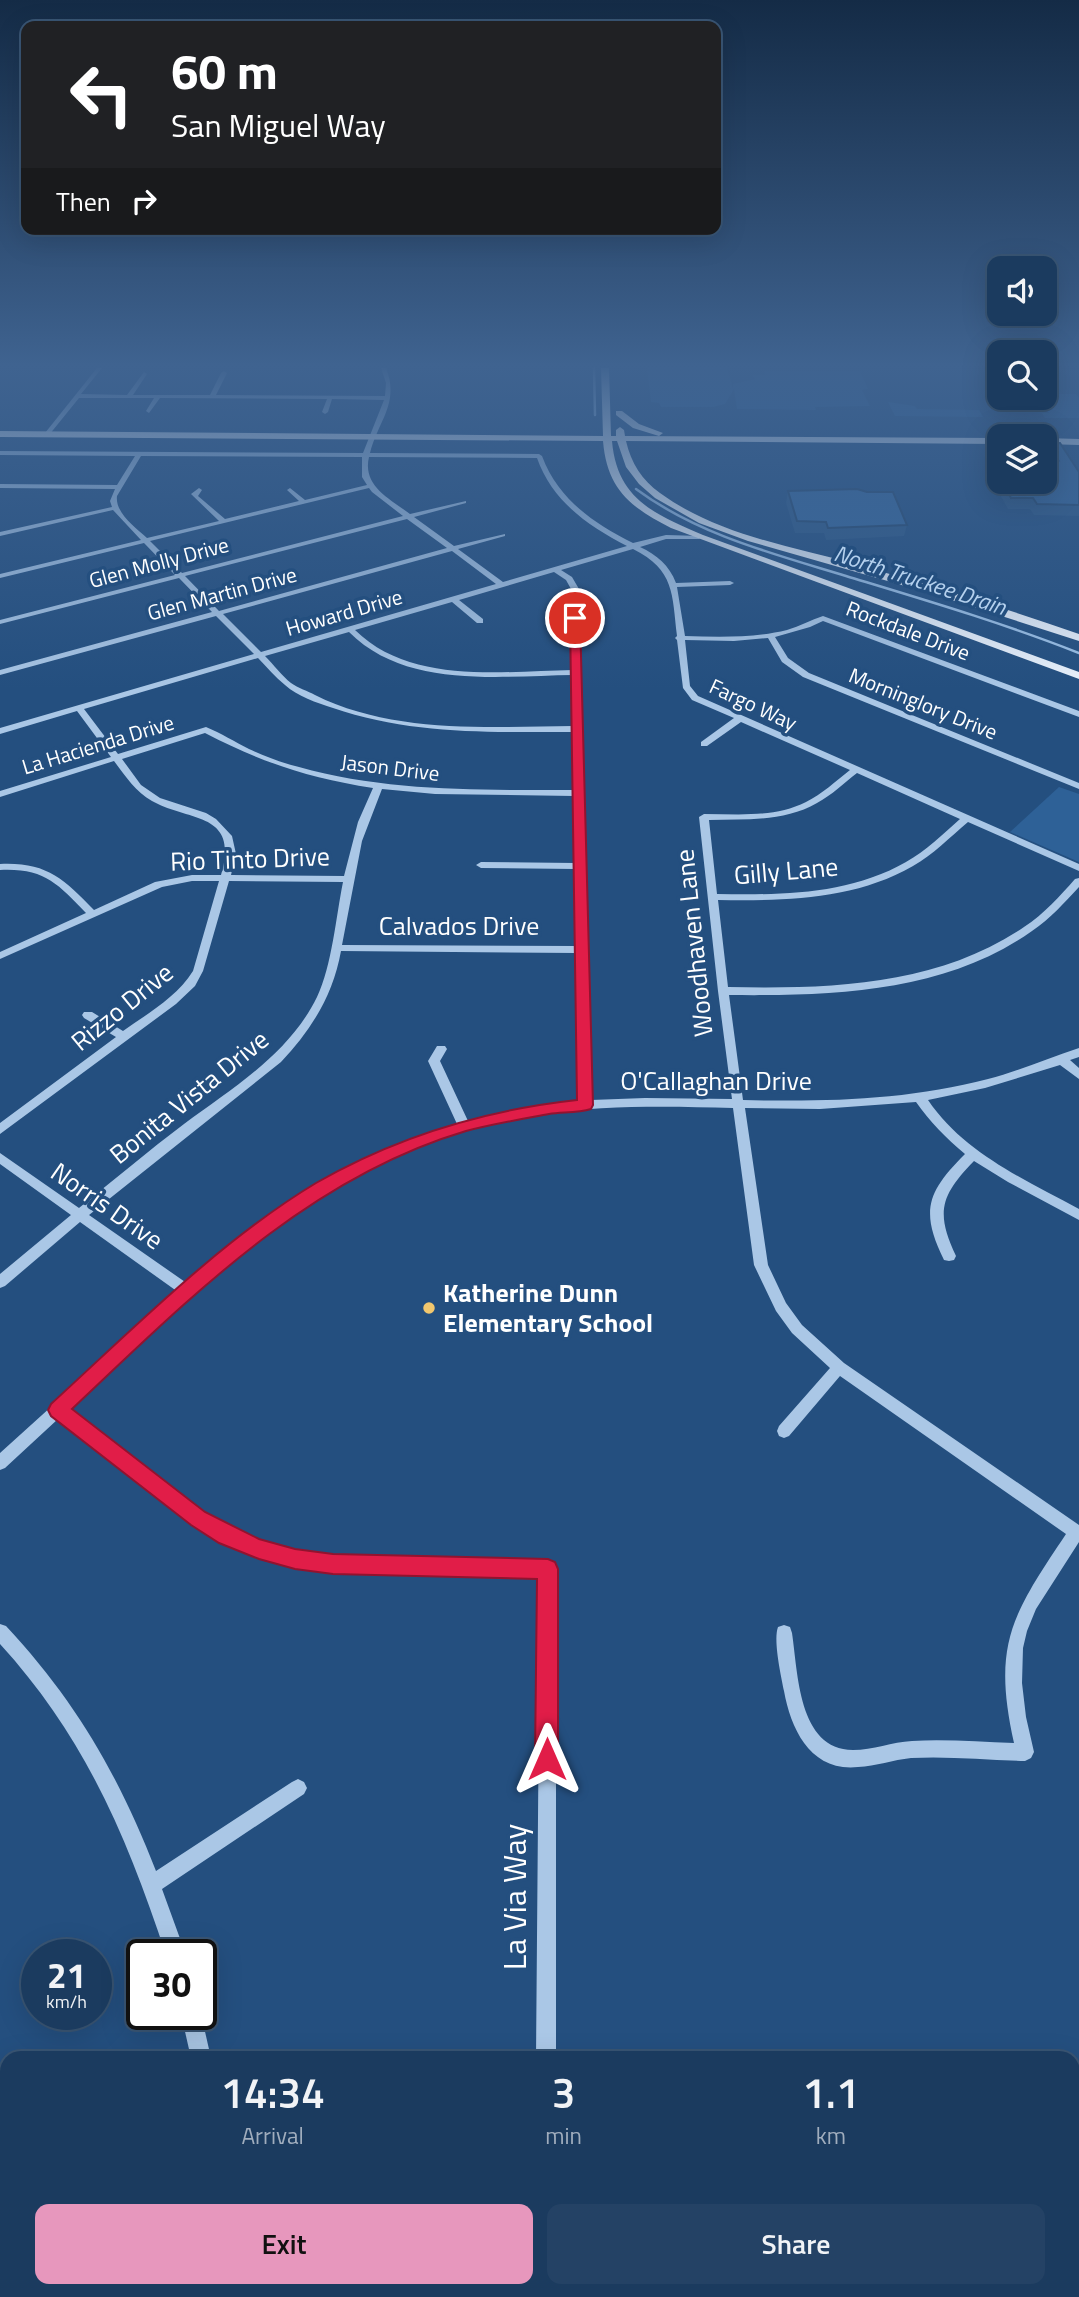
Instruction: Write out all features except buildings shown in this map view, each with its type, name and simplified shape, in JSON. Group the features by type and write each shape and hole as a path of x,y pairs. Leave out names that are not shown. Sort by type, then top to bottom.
{"main road":[{"path":"614,475 628,495 658,517 699,537 1079,676"},
{"path":"639,475 655,494 707,523 750,538 984,605 1079,638"}],"street":[{"path":"126,475 114,496 114,508 278,676 305,695 366,717 436,727 578,729"},
{"path":"365,475 369,486 502,585"},
{"path":"548,475 552,485 570,505 596,525 664,567 672,585 730,583"},
{"path":"0,486 119,487"},
{"path":"0,576 369,486"},
{"path":"199,490 194,494 196,497 223,521"},
{"path":"290,490 304,502"},
{"name":"Glen Molly Drive","path":"0,622 464,502"},
{"path":"0,534 114,508"},
{"name":"Glen Martin Drive","path":"0,673 503,536"},
{"name":"Howard Drive","path":"0,731 666,537 699,537"},
{"path":"556,570 569,579 575,589 585,1105"},
{"name":"Fargo Way","path":"672,585 689,692 703,703 1079,868"},
{"path":"453,600 480,621"},
{"name":"Rockdale Drive","path":"679,638 769,634 802,629 823,618 1079,715"},
{"path":"350,629 379,652 406,663 434,669 577,672"},
{"name":"Morninglory Drive","path":"769,634 785,660 806,675 1079,786"},
{"name":"Rizzo Drive","path":"0,1129 172,1001 191,982 198,971 231,854 230,845 221,828 203,815 146,794 79,708"},
{"path":"704,744 739,719"},
{"name":"La Hacienda Drive","path":"0,794 206,730"},
{"name":"Jason Drive","path":"206,730 245,751 292,769 378,787 438,792 579,793"},
{"name":"Woodhaven Lane","path":"855,770 813,802 789,812 759,816 704,817 737,1104 761,1265 781,1307 797,1329 839,1367 1078,1533"},
{"name":"Bonita Vista Drive","path":"0,1282 79,1214 281,1055 312,1016 323,996 336,948 359,829 378,787"},
{"name":"Gilly Lane","path":"715,897 804,896 872,881 917,860 966,819"},
{"path":"481,865 580,866"},
{"path":"0,867 29,866 48,873 92,912"},
{"name":"Rio Tinto Drive","path":"0,956 92,912 159,884 192,878 349,879"},
{"path":"723,991 823,991 871,986 929,974 1006,942 1046,914 1079,881"},
{"name":"Calvados Drive","path":"336,948 582,950"},
{"path":"88,1015 124,1037"},
{"path":"441,1049 434,1061 464,1126"},
{"name":"O'Callaghan Drive","path":"0,1463 255,1233 322,1188 393,1152 464,1126 524,1113 585,1105 820,1105 919,1096 999,1081 1079,1052"},
{"path":"1062,1060 1079,1075"},
{"path":"919,1096 929,1114 973,1154 1079,1215"},
{"path":"949,1256 940,1239 935,1206 947,1180 973,1154"},
{"name":"Norris Drive","path":"0,1157 188,1292"},
{"path":"784,1431 839,1367"},
{"name":"La Via Way","path":"58,1410 198,1518 227,1536 259,1549 295,1559 333,1564 548,1569 546,2051"},
{"path":"784,1633 799,1719 807,1735 818,1747 832,1755 848,1759 905,1751 1025,1752 1013,1694 1016,1640 1026,1612 1078,1533"},
{"path":"0,1632 38,1675 72,1721 105,1777 136,1840 171,1939"},
{"path":"153,1884 298,1788"},
{"path":"195,2030 199,2051"}],"shaded area":[{"path":"1059,787 1079,794 1079,862 1010,832"}],"waterway":[{"name":"North Truckee Drain","path":"636,489 685,519 737,542 964,612 1079,653"}],"place":[{"name":"Katherine Dunn Elementary School","path":"429,1308"}],"route":[{"path":"547,1759 548,1569 333,1564 295,1559 259,1549 227,1536 198,1518 58,1410 255,1233 322,1188 393,1152 464,1126 511,1115 585,1105 575,618"}]}
